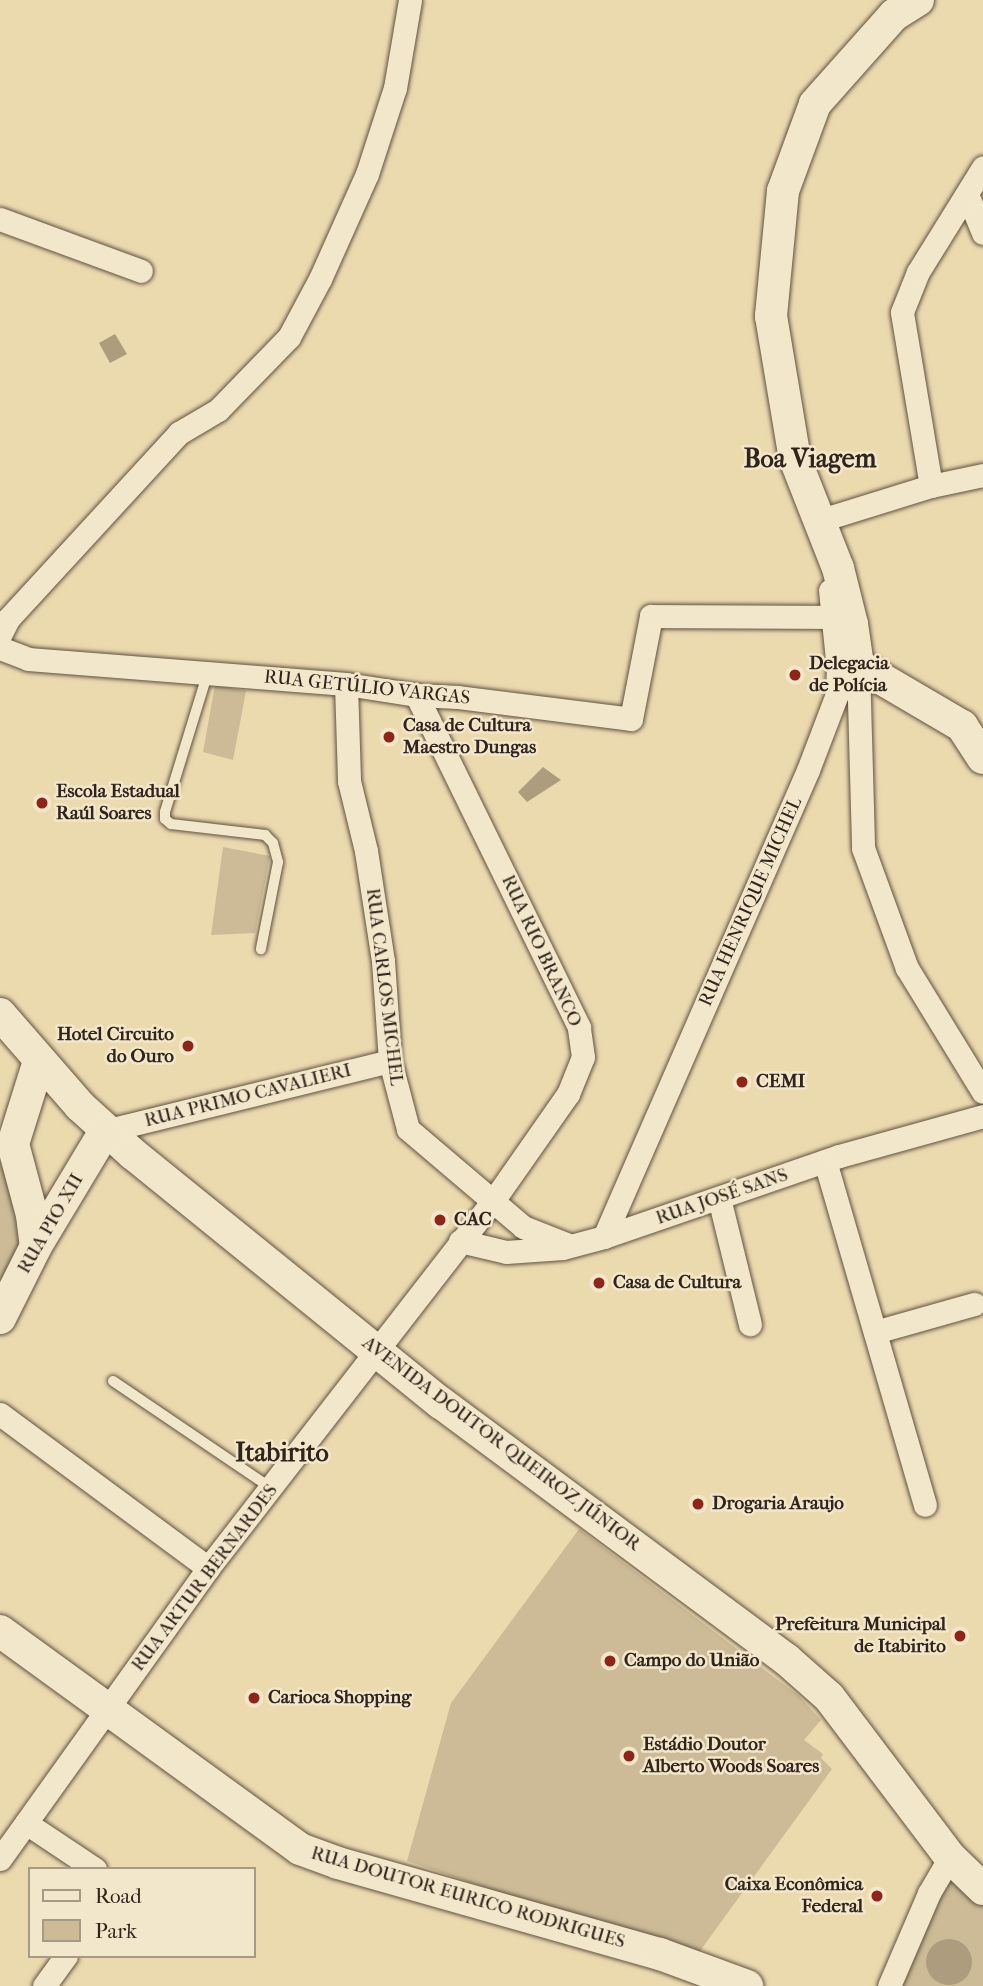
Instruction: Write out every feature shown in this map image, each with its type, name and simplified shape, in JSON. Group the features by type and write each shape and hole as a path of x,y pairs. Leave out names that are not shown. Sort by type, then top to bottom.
{"main road":[{"path":"918,0 894,15 815,104 783,191 771,316 795,459 838,568 852,624 858,665 962,726 983,758"},
{"name":"AVENIDA DOUTOR QUEIROZ JÚNIOR","path":"0,1014 39,1062 106,1131 441,1403 786,1659 829,1697 971,1872"},
{"path":"36,1246 32,1215 7,1145 39,1062"},
{"name":"RUA PIO XII","path":"0,1318 36,1246 106,1131"},
{"name":"RUA DOUTOR EURICO RODRIGUES","path":"0,1631 300,1849 338,1863 660,1954 747,1986"}],"street":[{"path":"0,635 8,619 179,433 218,410 289,337 320,279 367,174 395,88 410,0"},
{"path":"931,485 902,312 918,272 983,167"},
{"path":"967,194 983,233"},
{"path":"0,219 141,271"},
{"path":"818,521 931,485 983,475"},
{"name":"RUA HENRIQUE MICHEL","path":"604,1237 808,770 837,694 834,617 818,521"},
{"name":"RUA GETÚLIO VARGAS","path":"0,648 27,659 346,684 416,695 458,697 631,719 651,616 834,617"},
{"path":"858,665 863,848 907,968 983,1092"},
{"name":"RUA CARLOS MICHEL","path":"346,684 349,781 366,851 383,961 390,1062 408,1129 523,1227 572,1246"},
{"name":"RUA RIO BRANCO","path":"416,695 579,1027 583,1057 568,1094 493,1201"},
{"name":"RUA PRIMO CAVALIERI","path":"106,1131 390,1062"},
{"name":"RUA JOSÉ SANS","path":"604,1237 832,1158 983,1116"},
{"path":"832,1158 875,1332 925,1505"},
{"path":"719,1198 750,1324"},
{"name":"RUA ARTUR BERNARDES","path":"0,1859 208,1568 493,1201"},
{"path":"460,1241 506,1252 572,1246 604,1237"},
{"path":"875,1332 974,1304"},
{"path":"0,1414 208,1568"},
{"path":"26,1823 92,1867"},
{"path":"889,1986 929,1893 971,1872"},
{"path":"44,1986 65,1958"}],"lane":[{"path":"208,672 165,819 171,824 265,835 273,843 278,862 261,949"},
{"path":"113,1381 271,1488"}],"green space":[{"path":"215,685 246,691 233,760 203,752"},
{"path":"223,847 270,856 255,933 211,935"},
{"path":"6,1161 20,1248 0,1288 0,1162"},
{"name":"Estádio Doutor Alberto Woods Soares","path":"579,1529 799,1696 821,1720 804,1740 823,1754 821,1758 832,1769 695,1958 407,1861 451,1703"},
{"path":"946,1872 983,1896 983,1986 892,1986"}],"shaded area":[{"path":"115,334 127,354 110,363 99,343"},
{"path":"543,767 561,780 527,802 518,792"},
{"path":"949,1939 965,1946 972,1962 965,1978 949,1985 933,1978 926,1962 933,1946"}],"place":[{"name":"Delegacia de Polícia","path":"795,675"},
{"name":"Casa de Cultura Maestro Dungas","path":"389,737"},
{"name":"Escola Estadual Raúl Soares","path":"42,803"},
{"name":"Hotel Circuito do Ouro","path":"188,1046"},
{"name":"CEMI","path":"742,1082"},
{"name":"CAC","path":"440,1220"},
{"name":"Casa de Cultura","path":"599,1283"},
{"name":"Drogaria Araujo","path":"698,1504"},
{"name":"Prefeitura Municipal de Itabirito","path":"960,1636"},
{"name":"Campo do União","path":"610,1661"},
{"name":"Carioca Shopping","path":"254,1698"},
{"name":"Estádio Doutor Alberto Woods Soares","path":"629,1756"},
{"name":"Caixa Econômica Federal","path":"877,1896"}],"district":[{"name":"Boa Viagem","path":"810,459"},
{"name":"Itabirito","path":"282,1453"}]}
